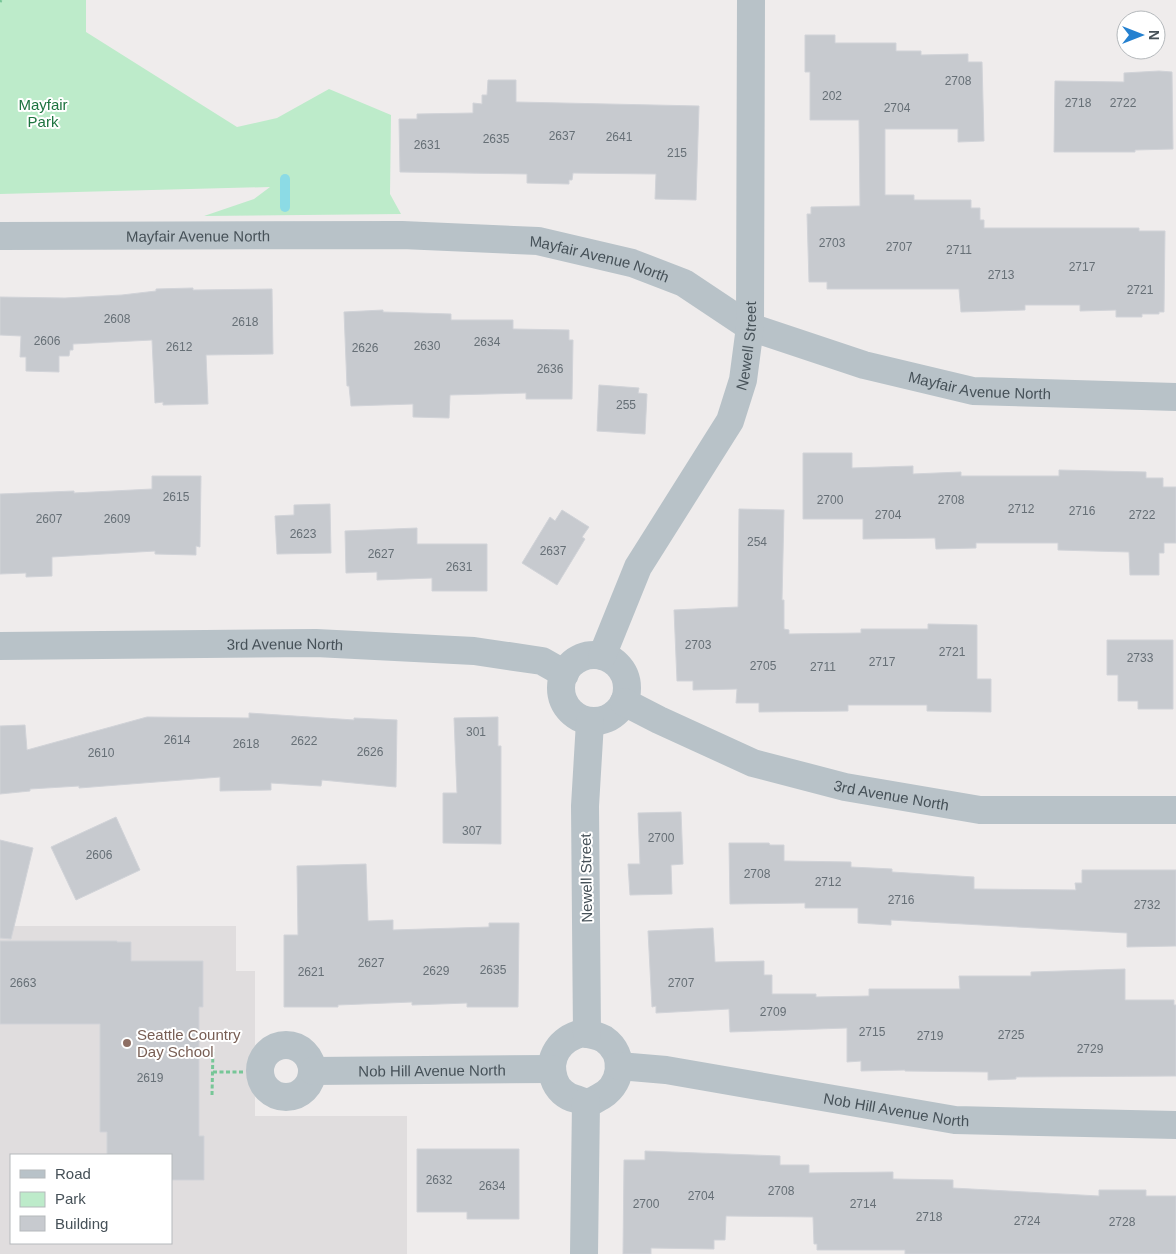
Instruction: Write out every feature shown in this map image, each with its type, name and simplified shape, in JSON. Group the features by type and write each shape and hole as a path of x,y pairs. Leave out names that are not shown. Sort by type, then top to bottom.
{"street":[{"name":"Newell Street","path":"602,656 638,567 730,421 743,380 750,327 751,0"},
{"name":"Mayfair Avenue North","path":"0,236 402,235 538,241 632,263 684,283 750,327 864,365 973,391 1176,397"},
{"name":"3rd Avenue North","path":"0,646 316,643 464,650 542,661 565,674"},
{"path":"591,655 602,656 620,666 628,687 621,709 612,717 602,721 590,722 579,718 570,711 564,702 561,692 562,681 572,664 581,658 591,655"},
{"name":"3rd Avenue North","path":"624,702 753,763 845,788 980,810 1176,810"},
{"name":"Newell Street","path":"587,1034 585,806 590,722"},
{"path":"587,1034 603,1038 611,1045 617,1055 619,1066 618,1078 613,1088 604,1095 586,1102 571,1098 562,1092 555,1083 552,1062 555,1051 562,1042 571,1036 587,1034"},
{"name":"Nob Hill Avenue North","path":"619,1066 666,1070 954,1120 1176,1125"},
{"name":"Nob Hill Avenue North","path":"313,1071 552,1069"},
{"path":"584,1254 586,1102"}],"path":[{"path":"212,1095 213,1049"},
{"path":"213,1072 243,1072"}],"shaded area":[{"name":"Seattle Country Day School","path":"0,926 236,926 236,971 255,971 255,1116 407,1116 407,1254 0,1254"}],"green space":[{"name":"Mayfair Park","path":"0,0 86,0 86,32 237,127 277,118 329,89 391,115 390,194 401,214 204,216 254,199 270,187 0,194"}],"building":[{"path":"805,35 835,35 835,43 896,43 896,51 921,51 921,55 968,54 968,62 982,62 984,141 958,142 958,129 885,129 885,195 914,195 914,200 971,200 971,208 980,208 980,220 984,220 984,228 1139,228 1139,231 1165,231 1164,312 1159,312 1159,314 1142,314 1142,317 1116,317 1116,310 1080,311 1080,305 1025,305 1025,310 961,312 959,289 827,289 827,282 809,282 807,214 811,214 811,207 860,206 859,120 810,120 810,72 805,72"},
{"path":"1172,72 1173,149 1135,150 1135,152 1054,152 1055,81 1124,82 1124,73"},
{"path":"488,80 516,80 516,102 699,106 696,200 655,199 656,174 573,173 569,184 527,183 527,174 400,172 399,119 417,119 417,114 473,113 473,103 482,104 482,95 487,95"},
{"path":"193,288 193,290 272,289 273,354 206,355 208,404 163,405 163,402 155,403 152,340 73,344 73,350 70,350 69,356 59,356 59,372 26,371 26,357 20,357 21,336 0,335 0,297 65,298 122,295 156,291 156,289"},
{"path":"383,310 383,312 451,314 451,320 513,320 513,329 569,330 569,340 573,340 572,399 526,399 526,393 450,395 449,418 413,417 413,404 351,406 349,386 347,386 344,312"},
{"path":"599,385 639,388 638,393 647,394 645,434 597,431"},
{"path":"803,453 852,453 852,468 913,466 913,474 961,472 961,476 1059,476 1059,470 1146,472 1146,478 1163,478 1163,487 1176,487 1176,543 1164,543 1164,553 1159,553 1159,575 1130,575 1129,552 1058,550 1058,543 976,543 976,548 936,549 935,538 863,539 863,519 803,519"},
{"path":"152,476 201,476 200,547 196,546 196,555 155,554 155,551 52,557 52,576 26,577 26,573 0,574 0,494 152,489"},
{"path":"330,504 331,553 277,554 275,516 294,515 294,505"},
{"path":"739,509 784,510 782,600 784,600 784,629 789,630 789,634 861,633 861,629 928,629 928,624 977,625 977,679 991,679 991,712 927,711 927,705 848,705 848,711 759,712 759,703 736,703 737,689 693,690 693,681 677,681 674,610 738,607"},
{"path":"562,510 589,527 582,537 585,539 557,585 522,563 550,517 555,521"},
{"path":"417,528 417,544 487,544 487,591 432,591 432,578 377,580 377,572 346,573 345,531"},
{"path":"1107,640 1173,640 1173,709 1138,709 1138,701 1118,701 1118,675 1107,675"},
{"path":"249,713 354,720 354,718 397,720 396,787 322,780 321,786 271,783 271,790 220,791 220,777 79,788 79,786 30,789 30,791 0,794 0,726 25,725 27,750 147,717 249,718"},
{"path":"498,717 498,746 501,746 501,844 443,843 443,793 457,793 454,718"},
{"path":"681,812 683,864 671,865 672,894 630,895 628,864 640,864 638,813"},
{"path":"116,817 140,870 76,900 51,847"},
{"path":"0,840 33,848 11,939 0,938"},
{"path":"729,843 784,845 784,861 851,862 851,867 892,869 892,872 974,877 974,889 1076,890 1075,883 1082,883 1082,870 1176,870 1176,946 1127,947 1127,933 891,920 891,925 858,923 858,908 805,908 805,903 730,904"},
{"path":"366,864 368,921 393,920 393,930 489,927 489,923 519,923 518,1007 467,1007 467,1003 412,1005 412,1002 338,1005 338,1007 284,1007 284,935 298,935 297,866"},
{"path":"713,928 715,962 764,961 764,975 772,975 772,994 816,994 816,997 869,996 869,989 960,989 959,976 1031,976 1031,972 1125,969 1125,1000 1174,1000 1174,1005 1176,1005 1176,1076 1016,1077 1016,1079 988,1080 988,1072 861,1071 861,1061 847,1062 847,1028 730,1032 729,1009 656,1013 656,1006 652,1007 648,931"},
{"path":"0,941 131,942 131,961 203,961 203,1007 199,1007 199,1136 204,1136 204,1180 172,1180 172,1154 107,1154 107,1132 100,1132 100,1024 0,1024"},
{"path":"417,1149 519,1149 519,1219 467,1219 467,1212 417,1212"},
{"path":"645,1151 780,1156 780,1165 809,1165 809,1173 893,1172 893,1179 953,1180 953,1188 1099,1196 1099,1190 1146,1190 1146,1196 1176,1196 1176,1254 905,1254 905,1250 817,1250 817,1244 814,1244 813,1217 726,1216 725,1240 714,1240 714,1249 651,1248 651,1254 623,1254 624,1160 645,1160"}],"waterway":[{"path":"285,179 285,207"}],"place":[{"name":"Seattle Country Day School","path":"127,1043"}]}
